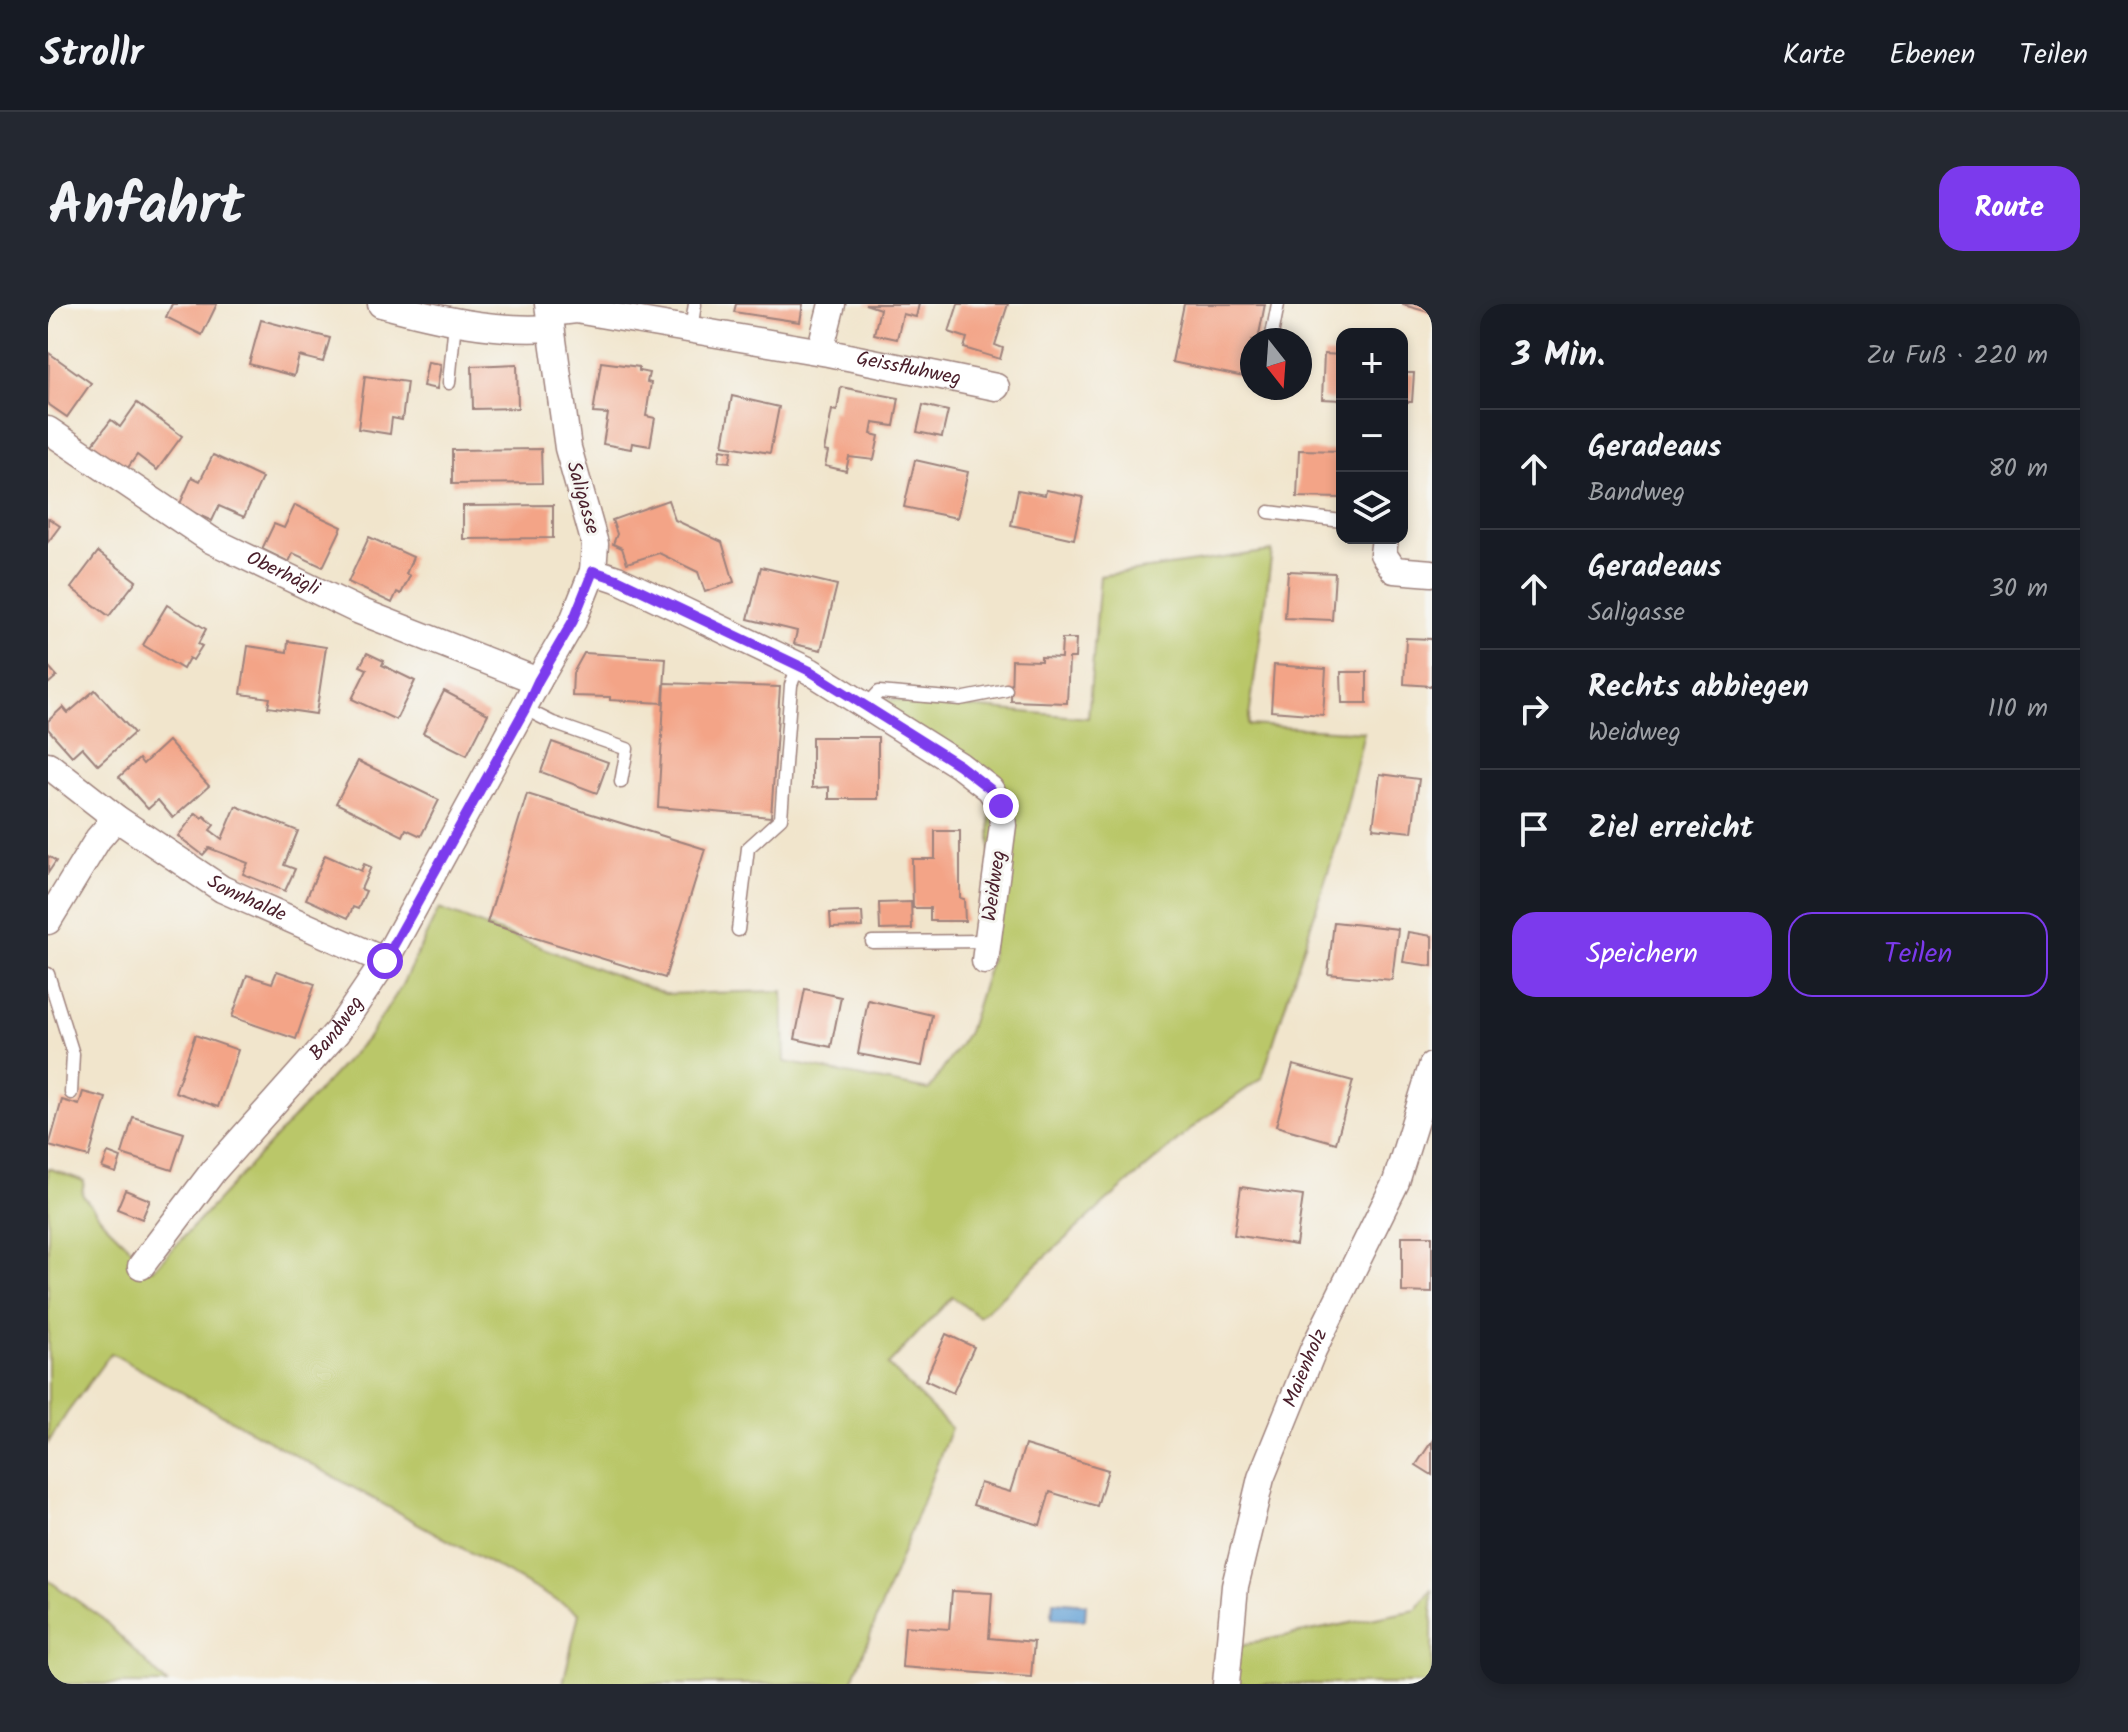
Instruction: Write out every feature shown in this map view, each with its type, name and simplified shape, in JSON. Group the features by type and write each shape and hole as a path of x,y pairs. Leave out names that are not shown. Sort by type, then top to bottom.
{"street":[{"name":"Geissfluhweg","path":"381,304 455,322 519,331 550,315 576,310 693,317 820,351 996,387"},
{"path":"820,351 832,304"},
{"name":"Saligasse","path":"538,681 573,621 593,571 595,544 568,448 550,315"},
{"name":"Oberhägli","path":"48,430 211,540 357,610 538,681"},
{"path":"1384,544 1383,554 1394,570 1432,573"},
{"name":"Weidweg","path":"593,571 617,579 810,671 959,765 990,789 1001,806 1003,825 986,951"},
{"name":"Bandweg","path":"141,1266 214,1170 337,1032 385,961 538,681"},
{"name":"Sonnhalde","path":"48,765 116,818 222,889 385,961"},
{"path":"48,921 98,839 116,818"},
{"name":"Maienholz","path":"1226,1684 1235,1586 1261,1478 1313,1350 1396,1182 1432,1066"}],"lane":[{"path":"1273,328 1278,304"},
{"path":"449,383 455,322"},
{"path":"1269,512 1336,520"},
{"path":"738,930 748,848 781,818 791,685 798,666"},
{"path":"866,706 879,692 960,699 1006,690"},
{"path":"525,709 553,723 627,749 621,782"},
{"path":"872,942 986,951"},
{"path":"48,974 73,1054 71,1093"}],"green space":[{"path":"1272,551 1248,725 1364,732 1341,831 1262,1078 1202,1120 979,1317 952,1297 888,1365 951,1428 852,1682 854,1684 563,1684 579,1613 111,1353 48,1443 48,1168 84,1181 82,1194 104,1222 153,1270 370,1035 401,987 439,909 665,994 783,991 785,1062 929,1090 968,1032 991,959 990,789 880,715 886,699 1088,718 1100,576"},
{"path":"48,1580 103,1619 167,1684 48,1684"},
{"path":"1432,1590 1432,1684 1226,1684 1229,1650 1254,1642 1416,1610"}],"water":[{"path":"1053,1601 1086,1604 1085,1620 1052,1618"}],"building":[{"path":"172,304 217,304 202,335 166,317"},
{"path":"736,304 803,304 800,322 734,312"},
{"path":"865,304 919,304 916,317 903,314 897,339 874,334 880,309"},
{"path":"958,304 1008,304 995,345 1003,348 1000,359 964,348 967,338 949,332"},
{"path":"1184,304 1265,304 1260,328 1240,328 1240,376 1172,362"},
{"path":"1432,304 1432,313 1403,305"},
{"path":"261,320 330,338 323,362 299,356 294,376 249,364"},
{"path":"49,353 91,383 67,417 48,404"},
{"path":"1324,354 1336,355 1336,400 1322,399"},
{"path":"428,362 441,364 437,389 423,386"},
{"path":"601,362 639,367 639,371 649,373 647,382 651,383 646,416 655,418 650,446 632,443 631,449 603,444 608,414 593,413"},
{"path":"517,364 518,408 473,409 472,366"},
{"path":"1408,373 1414,373 1412,402 1408,402"},
{"path":"365,376 407,382 402,420 392,418 390,434 358,429"},
{"path":"841,387 899,398 894,426 873,423 871,434 879,436 874,460 849,457 846,471 825,466 828,452 824,451 832,410 837,411"},
{"path":"732,396 779,407 770,453 723,445"},
{"path":"137,403 182,436 157,470 137,455 127,469 93,444 111,420 120,427"},
{"path":"923,405 948,411 942,437 917,432"},
{"path":"541,449 542,483 452,484 452,450"},
{"path":"721,449 732,451 730,462 719,461"},
{"path":"1299,450 1336,451 1336,498 1297,497"},
{"path":"213,455 262,478 244,517 219,506 212,521 179,506 192,477 200,481"},
{"path":"915,460 968,472 957,518 904,507"},
{"path":"1018,490 1045,495 1046,490 1083,497 1074,539 1011,525"},
{"path":"668,500 675,520 722,542 734,582 705,592 698,572 659,553 627,563 622,548 613,544 617,534 612,520"},
{"path":"295,505 342,527 323,567 293,553 289,562 262,549 274,524 284,528"},
{"path":"553,505 553,538 463,539 463,506"},
{"path":"48,518 60,526 48,542"},
{"path":"369,537 413,557 406,574 410,576 401,594 397,592 392,603 348,582"},
{"path":"98,552 136,581 109,616 71,588"},
{"path":"761,567 837,585 821,650 794,644 797,631 748,619"},
{"path":"1288,571 1335,573 1332,620 1285,618"},
{"path":"167,605 206,629 198,644 202,646 183,669 143,645"},
{"path":"1406,638 1432,639 1432,686 1404,684"},
{"path":"1062,639 1076,639 1075,658 1069,658 1067,703 1011,701 1012,660 1061,658"},
{"path":"288,641 326,647 316,714 268,707 270,698 241,694 248,646 287,652"},
{"path":"367,653 384,661 382,665 415,681 396,720 352,699 367,669 360,666"},
{"path":"584,653 666,658 663,703 572,696 573,673"},
{"path":"1274,665 1326,669 1323,715 1271,711"},
{"path":"48,666 57,676 48,684"},
{"path":"1341,672 1367,672 1367,703 1342,703"},
{"path":"665,683 780,687 771,817 658,807"},
{"path":"95,690 134,733 98,765 82,747 72,756 48,729 48,721 63,707 68,713"},
{"path":"444,691 488,714 467,755 423,733"},
{"path":"812,737 878,737 878,799 829,799 829,787 812,788"},
{"path":"168,741 209,786 173,818 158,800 148,809 119,777 139,759 143,764"},
{"path":"552,742 608,762 597,793 541,772"},
{"path":"358,761 439,800 421,836 406,829 403,836 336,803"},
{"path":"1380,774 1419,779 1412,832 1373,828"},
{"path":"527,794 705,849 665,978 487,923"},
{"path":"236,806 298,831 284,865 295,869 285,891 243,874 248,863 209,848 203,855 178,836 196,813 214,825 210,830 222,839"},
{"path":"935,831 960,831 960,898 964,899 965,921 930,921 930,908 913,908 912,859 935,859"},
{"path":"325,855 361,871 364,864 371,867 361,889 366,891 358,909 353,907 348,918 306,899"},
{"path":"48,856 56,861 48,873"},
{"path":"911,902 912,929 880,930 879,903"},
{"path":"862,912 863,927 831,928 830,913"},
{"path":"1334,922 1398,929 1392,980 1328,974"},
{"path":"1408,932 1432,936 1432,966 1403,962"},
{"path":"277,971 315,984 296,1039 232,1017 247,975 272,983"},
{"path":"805,989 841,997 831,1047 795,1039"},
{"path":"868,1000 932,1015 922,1066 858,1054"},
{"path":"195,1035 238,1050 218,1107 175,1092"},
{"path":"1293,1065 1353,1081 1336,1143 1276,1126"},
{"path":"83,1092 106,1098 89,1157 49,1146 62,1100 79,1105"},
{"path":"133,1117 184,1133 172,1170 122,1154"},
{"path":"108,1153 121,1158 116,1173 102,1168"},
{"path":"1241,1187 1303,1196 1296,1245 1234,1235"},
{"path":"125,1190 150,1200 142,1219 117,1209"},
{"path":"1402,1236 1432,1236 1432,1293 1402,1292"},
{"path":"946,1334 974,1347 953,1393 925,1380"},
{"path":"1432,1441 1432,1475 1416,1465"},
{"path":"1025,1445 1108,1470 1097,1506 1050,1492 1040,1525 973,1505 980,1483 1010,1492"},
{"path":"952,1591 992,1593 989,1638 1034,1642 1031,1677 902,1667 905,1626 949,1629"}],"route":[{"path":"385,961 573,621 593,571 617,579 810,671 959,765 990,789 1001,806"}]}
